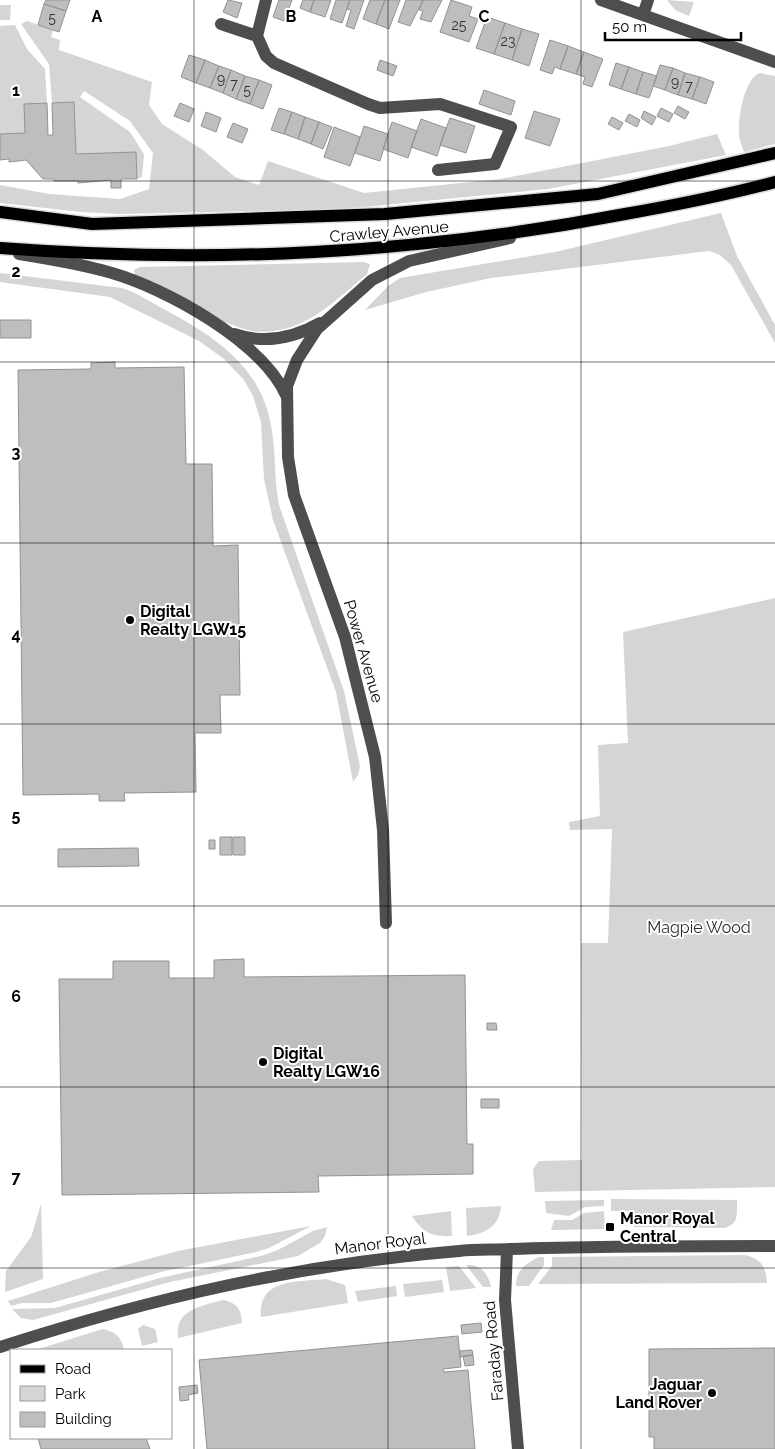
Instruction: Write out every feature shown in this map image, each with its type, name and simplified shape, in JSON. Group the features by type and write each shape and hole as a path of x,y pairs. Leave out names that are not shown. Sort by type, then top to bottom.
{"main road":[{"name":"Crawley Avenue","path":"0,212 92,224 385,214 598,194 775,153"},
{"name":"Crawley Avenue","path":"0,249 148,256 272,255 411,247 550,229 727,195 775,182"}],"street":[{"path":"266,0 257,36 266,56 274,63 380,108 440,104 511,127 495,164 438,170"},
{"path":"601,0 775,62"},
{"path":"643,15 648,0"},
{"path":"221,24 257,36"},
{"path":"0,249 113,273 147,286 234,334 252,339 279,338 307,330 325,320 372,280 401,263 550,229"},
{"path":"286,394 297,360 325,320"},
{"path":"234,334 270,371 286,394"},
{"name":"Power Avenue","path":"286,394 288,457 294,495 348,648 375,758 383,830 386,923"},
{"name":"Manor Royal","path":"0,1347 139,1305 255,1278 300,1270 461,1251 560,1247 775,1246"},
{"name":"Faraday Road","path":"507,1250 505,1300 518,1449"}],"green space":[{"path":"667,0 694,2 689,16 675,10"},
{"path":"0,5 11,5 10,20 0,20"},
{"path":"27,21 53,30 51,37 60,40 59,50 152,82 149,105 162,124 203,150 235,177 259,185 268,161 364,193 500,179 669,146 717,134 726,155 548,189 343,209 119,214 81,212 0,203 0,185 49,194 120,199 149,189 153,153 130,121 84,91 80,97 130,132 144,154 142,177 137,179 136,152 76,154 74,103 52,103 49,64 21,24"},
{"path":"15,25 27,49 45,69 47,103 25,104 25,133 0,134 0,26"},
{"path":"760,73 775,76 775,144 744,152 739,135 741,109 750,83"},
{"path":"721,213 737,256 775,325 775,343 731,265 720,255 709,251 491,278 426,292 365,310 388,286 400,278 555,252"},
{"path":"363,262 370,264 367,274 318,314 284,329 265,332 240,328 210,315 135,275 134,270 139,267"},
{"path":"0,273 122,288 133,292 199,329 237,360 252,378 264,400 271,425 279,505 344,691 360,766 358,775 353,782 336,692 273,520 264,479 261,422 253,396 244,380 224,359 199,341 110,297 0,282"},
{"name":"Magpie Wood","path":"775,598 775,1187 535,1192 533,1169 539,1161 582,1160 581,943 608,943 612,829 570,830 569,822 600,816 598,745 628,743 623,632"},
{"path":"611,1199 737,1200 737,1214 735,1221 724,1228 634,1227 634,1211 611,1211"},
{"path":"604,1200 604,1206 585,1207 569,1216 546,1213 545,1201"},
{"path":"41,1204 43,1279 5,1292 6,1271 31,1237"},
{"path":"501,1206 495,1224 485,1231 467,1236 466,1208"},
{"path":"451,1211 452,1236 439,1236 429,1233 412,1216"},
{"path":"604,1211 605,1229 551,1230 554,1220 572,1220 584,1213"},
{"path":"311,1226 269,1248 256,1252 161,1272 51,1303 22,1303 11,1306 8,1301 99,1272 178,1251"},
{"path":"327,1227 325,1236 320,1243 298,1256 170,1282 33,1320 21,1318 12,1309 55,1308 160,1278 261,1256 278,1250 313,1231"},
{"path":"745,1255 762,1264 767,1283 538,1284 552,1266 552,1257"},
{"path":"539,1257 544,1257 544,1265 529,1286 516,1286 516,1280 522,1268"},
{"path":"466,1265 476,1266 483,1270 491,1287 483,1287"},
{"path":"459,1266 476,1288 450,1291 446,1267"},
{"path":"326,1279 345,1285 348,1303 261,1317 262,1304 266,1295 273,1289 282,1284 292,1282"},
{"path":"442,1280 444,1292 405,1297 403,1284"},
{"path":"396,1286 397,1296 358,1302 355,1291"},
{"path":"223,1300 237,1307 241,1314 242,1323 178,1338 180,1321 185,1315 198,1307"},
{"path":"143,1325 155,1329 158,1342 142,1346 138,1329"},
{"path":"103,1329 117,1336 124,1349 38,1349"}],"building":[{"path":"46,0 70,0 66,11 44,4"},
{"path":"228,0 242,3 237,18 223,12"},
{"path":"279,0 292,0 284,21 273,17"},
{"path":"303,0 314,0 310,12 300,8"},
{"path":"314,0 331,0 325,17 310,12"},
{"path":"336,0 350,0 342,23 330,19"},
{"path":"350,0 364,0 354,29 346,26 351,10 347,9"},
{"path":"370,0 385,0 376,24 363,19"},
{"path":"385,0 400,0 389,29 376,24"},
{"path":"406,0 423,0 410,26 398,22"},
{"path":"423,0 442,0 431,22 420,19 423,11 419,10"},
{"path":"451,0 472,7 469,16 478,19 469,42 440,32"},
{"path":"44,4 66,11 59,32 38,25"},
{"path":"487,17 505,23 494,54 476,48"},
{"path":"505,23 522,29 512,60 494,54"},
{"path":"522,29 539,34 529,66 512,60"},
{"path":"550,40 568,46 560,69 555,67 552,74 540,70"},
{"path":"568,46 584,52 576,74 560,69"},
{"path":"584,52 603,59 592,87 583,84 585,77 576,74"},
{"path":"189,55 205,60 196,83 181,77"},
{"path":"205,60 219,66 210,88 196,83"},
{"path":"380,60 397,66 393,76 377,70"},
{"path":"616,63 629,67 621,89 609,85"},
{"path":"660,65 673,68 665,90 653,86"},
{"path":"219,66 231,70 223,93 210,88"},
{"path":"629,67 643,72 636,94 621,89"},
{"path":"673,68 685,73 678,95 665,90"},
{"path":"231,70 245,76 236,99 223,93"},
{"path":"643,72 657,76 649,98 636,94"},
{"path":"685,73 700,77 692,99 678,95"},
{"path":"245,76 259,80 250,104 236,99"},
{"path":"700,77 714,82 706,104 692,99"},
{"path":"259,80 272,85 263,109 250,104"},
{"path":"484,90 515,101 511,115 479,104"},
{"path":"74,102 76,154 136,152 137,179 121,179 121,188 111,188 111,180 78,183 78,181 54,181 54,179 43,179 26,160 9,162 9,159 0,160 0,134 25,133 24,104 47,103 48,135 53,135 52,103"},
{"path":"180,103 194,109 189,122 174,116"},
{"path":"678,106 689,112 685,119 674,113"},
{"path":"279,108 292,112 284,134 271,130"},
{"path":"661,108 673,114 669,122 657,116"},
{"path":"534,111 560,119 550,146 525,138"},
{"path":"644,111 656,117 652,125 641,118"},
{"path":"206,112 221,118 216,132 201,126"},
{"path":"292,112 305,117 298,139 284,134"},
{"path":"629,114 640,120 637,127 625,121"},
{"path":"305,117 319,122 311,144 298,139"},
{"path":"612,117 623,123 619,130 608,124"},
{"path":"450,118 475,126 466,153 440,145"},
{"path":"421,119 446,128 437,156 411,147"},
{"path":"319,122 332,127 323,149 311,144"},
{"path":"392,122 417,131 408,158 383,149"},
{"path":"233,123 248,129 242,143 227,137"},
{"path":"364,126 388,134 380,161 355,153"},
{"path":"334,127 360,137 350,166 324,157"},
{"path":"0,320 31,320 31,338 0,338"},
{"name":"Digital Realty LGW15","path":"115,362 115,368 184,367 186,464 212,464 213,546 238,545 240,695 220,695 221,733 195,733 196,792 124,793 125,801 99,801 99,794 23,795 18,370 91,369 91,363"},
{"path":"220,837 232,837 232,855 220,855"},
{"path":"233,837 245,837 245,855 233,855"},
{"path":"209,840 215,840 215,849 209,849"},
{"path":"138,848 139,866 58,867 58,849"},
{"name":"Digital Realty LGW16","path":"244,959 244,977 465,975 467,1144 473,1144 473,1174 318,1176 319,1192 62,1195 59,979 113,979 113,961 169,961 169,978 214,978 214,960"},
{"path":"487,1023 496,1023 497,1030 487,1030"},
{"path":"481,1099 499,1099 499,1108 481,1108"},
{"path":"481,1323 482,1332 462,1334 461,1325"},
{"path":"458,1336 461,1367 443,1369 444,1372 468,1370 475,1449 207,1449 199,1360"},
{"name":"Jaguar Land Rover","path":"775,1348 775,1449 654,1449 654,1437 649,1437 649,1349"},
{"path":"472,1350 473,1355 460,1357 460,1351"},
{"path":"473,1355 474,1365 465,1366 463,1356"},
{"path":"197,1385 198,1393 188,1395 189,1400 180,1401 179,1387"},
{"path":"38,1439 146,1439 150,1449 41,1449"}],"place":[{"name":"Digital Realty LGW15","path":"130,620"},
{"name":"Digital Realty LGW16","path":"263,1062"},
{"name":"Manor Royal Central","path":"610,1227"},
{"name":"Jaguar Land Rover","path":"712,1393"}]}
